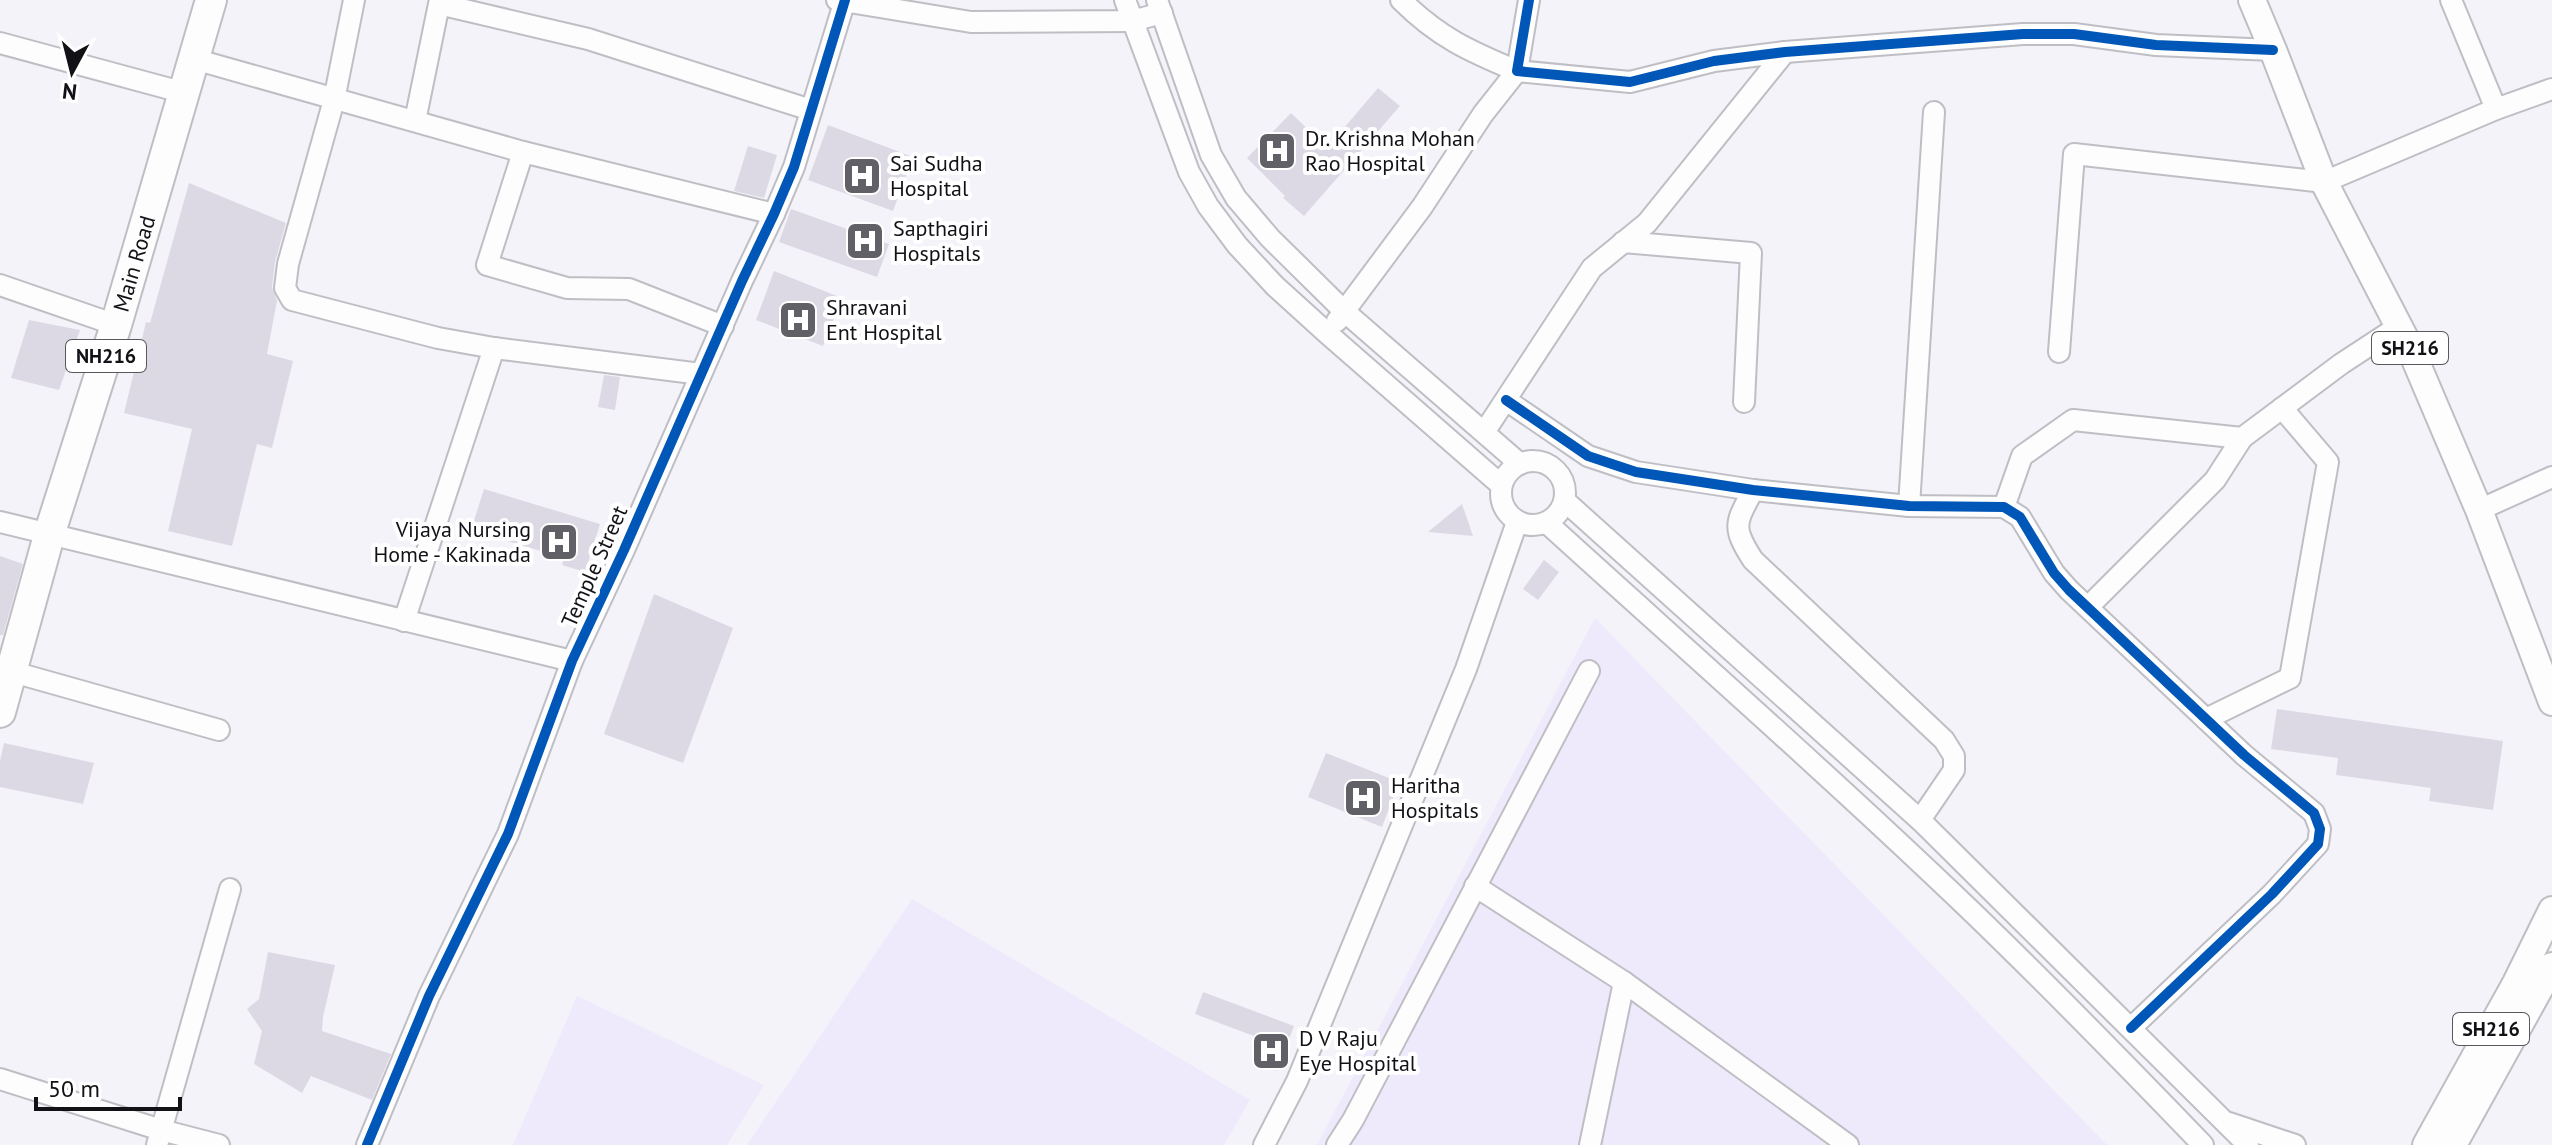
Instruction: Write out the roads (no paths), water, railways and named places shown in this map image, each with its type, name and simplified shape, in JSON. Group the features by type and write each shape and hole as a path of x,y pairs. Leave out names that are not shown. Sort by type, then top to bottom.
{"highway":[{"name":"Main Road","path":"0,712 50,532 116,325 211,0"}],"main road":[{"name":"SH216","path":"2252,0 2324,182 2399,326 2479,510 2552,702"},
{"name":"SH216","path":"2426,1145 2516,983 2552,910"},
{"name":"SH216","path":"2453,1145 2552,966"}],"street":[{"path":"354,0 334,100 288,264 285,288 292,300 438,338 701,374"},
{"path":"1125,0 1189,172 1208,206 1237,245 1275,286 1501,485"},
{"path":"1401,0 1425,24 1469,51 1517,71 1630,82 1714,61 1785,52 2023,34 2074,34 2156,45 2273,50"},
{"path":"1328,334 1422,207 1483,114 1517,71 1529,0"},
{"path":"2451,0 2496,109"},
{"path":"842,1 971,22 1132,21 1160,7 1211,155 1236,198 1270,238 1344,311 1520,464"},
{"name":"Temple Street","path":"367,1145 429,996 508,834 572,661 794,167 842,1"},
{"path":"415,121 440,2 588,39 811,110"},
{"path":"0,43 185,93"},
{"path":"1485,431 1592,268 1647,223 1785,52"},
{"path":"194,59 523,152 774,214"},
{"path":"2059,352 2074,154 2324,182 2496,109 2552,89"},
{"path":"1909,506 1934,112"},
{"path":"523,152 487,265 567,288 629,289 723,326"},
{"path":"1623,242 1751,253 1744,402"},
{"path":"0,285 116,325"},
{"path":"2088,607 2215,480 2242,438 2341,364 2399,326"},
{"path":"404,621 494,348"},
{"path":"1506,400 1588,456 1636,472 1753,490 1909,506 2004,507 2020,517 2054,573 2244,755 2314,813 2320,829 2318,844 2272,894 2131,1028"},
{"path":"2206,719 2290,678 2328,462 2282,408"},
{"path":"2004,507 2022,456 2073,420 2242,438"},
{"path":"1534,461 1548,465 1559,474 1565,487 1565,501 1558,514 1547,523 1532,526 1517,522 1506,512 1501,499 1501,485 1508,472 1520,464 1534,461"},
{"path":"2479,510 2552,477"},
{"path":"1753,490 1738,521 1740,539 1753,560 1944,740 1954,756 1954,770 1920,820"},
{"path":"1565,501 1920,820 2248,1145"},
{"path":"0,522 572,661"},
{"path":"1264,1145 1297,1081 1466,669 1517,522"},
{"path":"1547,523 1966,907 2092,1029 2203,1145"},
{"path":"1337,1145 1589,671"},
{"path":"13,672 219,730"},
{"path":"1475,886 1624,982 1848,1145"},
{"path":"159,1138 230,889"},
{"path":"1590,1145 1624,982"},
{"path":"2092,1029 2112,1008"},
{"path":"0,1079 159,1138 219,1145"},
{"path":"2226,1121 2295,1145"}],"place":[{"name":"Dr. Krishna Mohan Rao Hospital","path":"1277,151"},
{"name":"Sai Sudha Hospital","path":"862,176"},
{"name":"Sapthagiri Hospitals","path":"865,241"},
{"name":"Shravani Ent Hospital","path":"798,320"},
{"name":"Vijaya Nursing Home - Kakinada","path":"559,542"},
{"name":"Haritha Hospitals","path":"1363,798"},
{"name":"D V Raju Eye Hospital","path":"1271,1051"}]}
